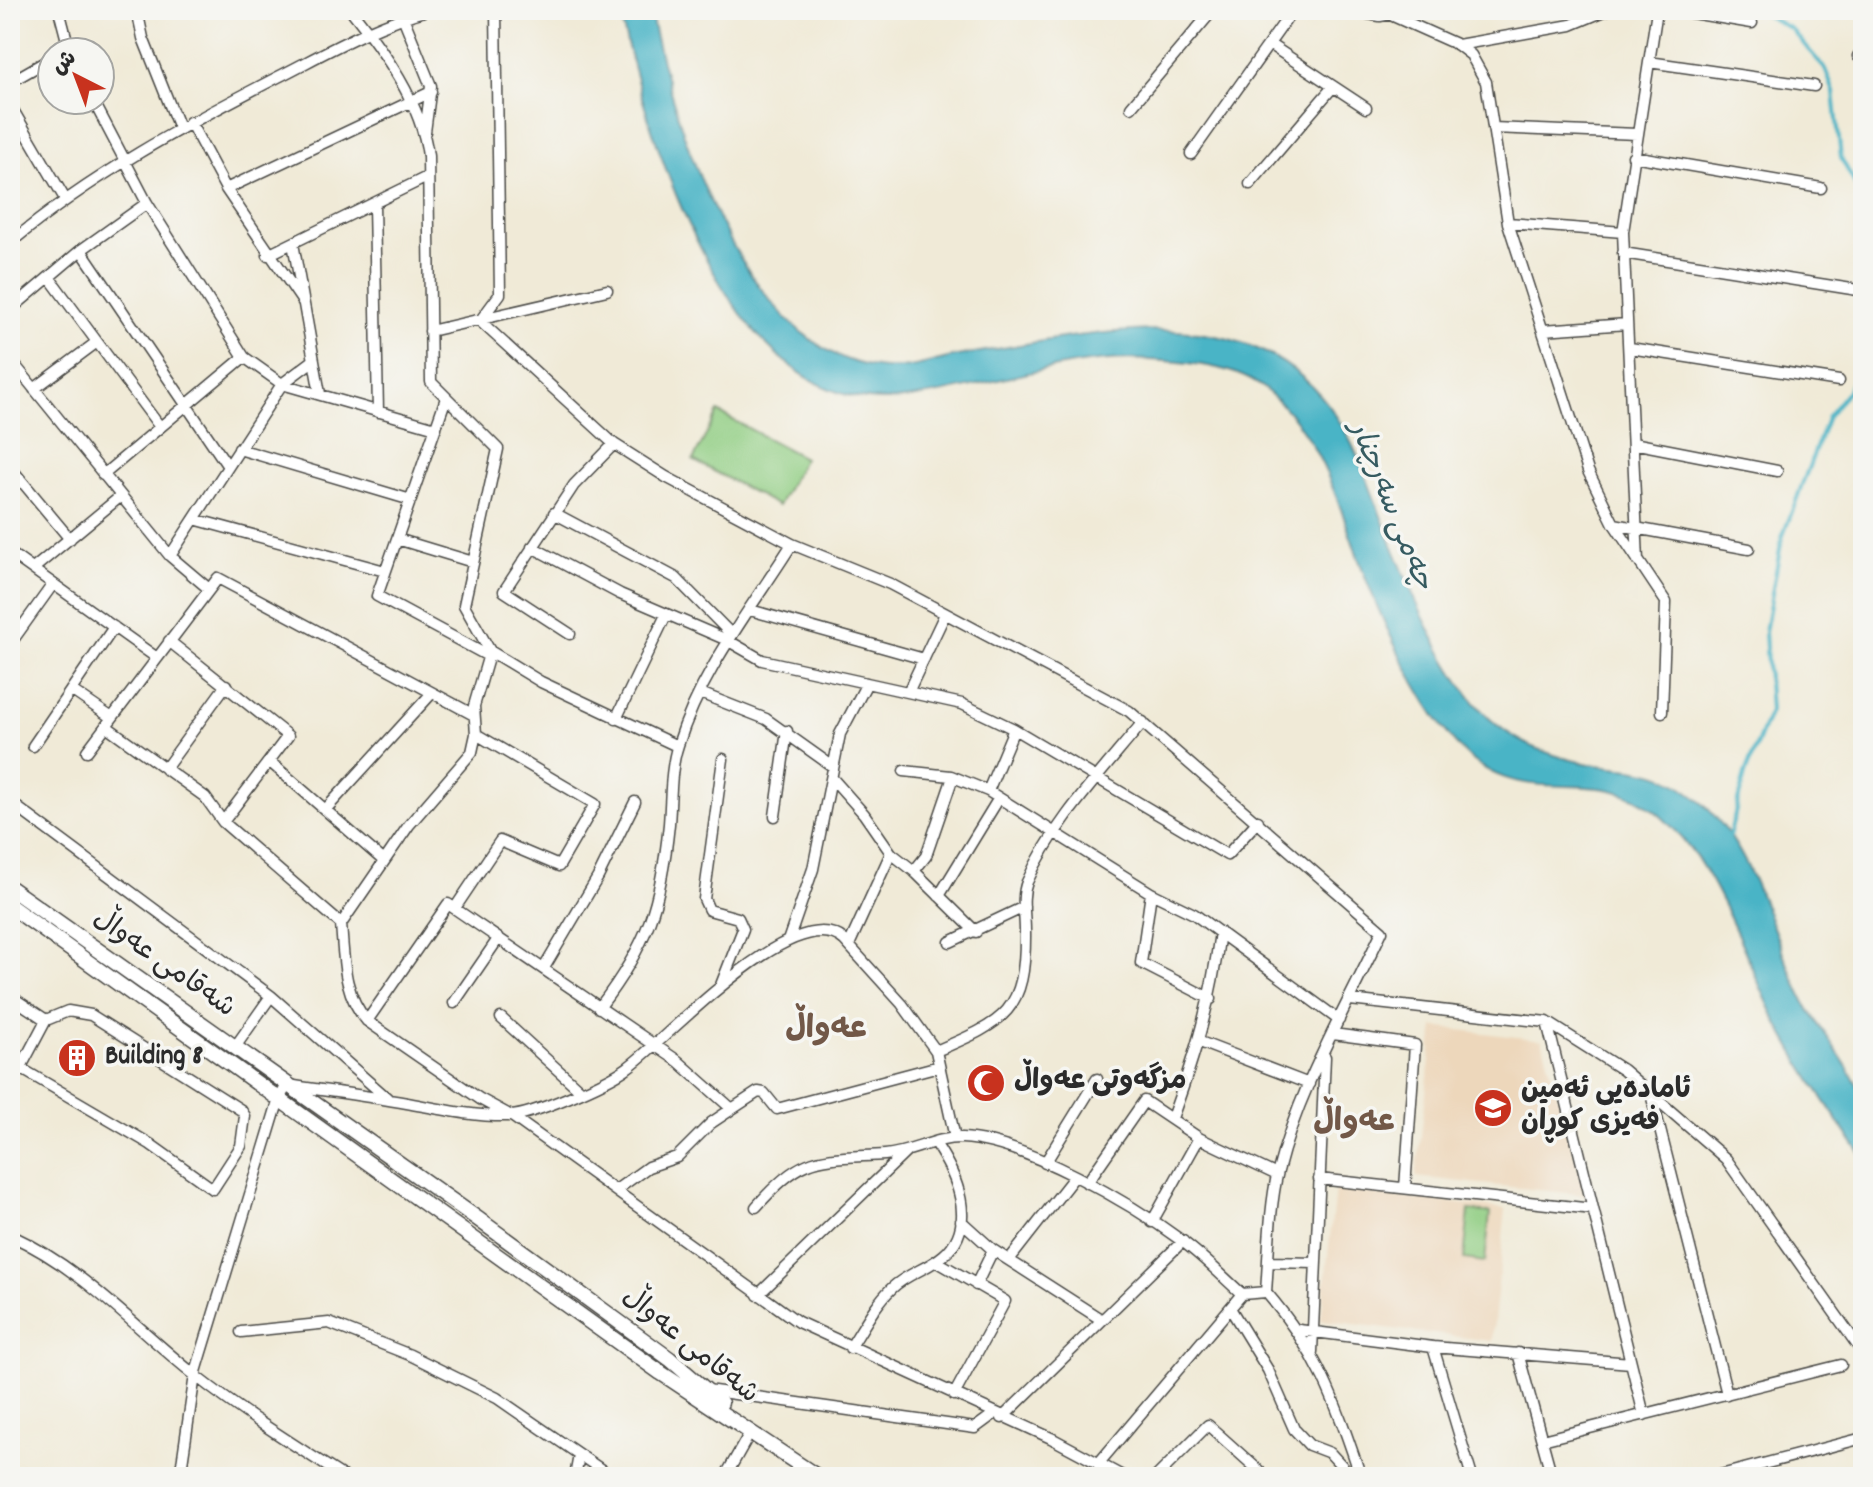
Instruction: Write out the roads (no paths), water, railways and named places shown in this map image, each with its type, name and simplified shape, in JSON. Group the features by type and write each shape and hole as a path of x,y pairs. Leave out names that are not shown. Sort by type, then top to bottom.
{"main road":[{"name":"شەقامی عەواڵ","path":"10,888 580,1294 706,1390 751,1431"},
{"name":"شەقامی عەواڵ","path":"10,906 661,1373 751,1431"},
{"path":"751,1431 818,1477"}],"street":[{"path":"59,10 64,36"},
{"path":"137,10 143,38 179,128"},
{"path":"351,10 368,31 411,101 424,134"},
{"path":"10,243 65,199 124,159 179,128 368,31 428,10"},
{"path":"480,321 500,294 496,10"},
{"path":"1131,107 1213,10"},
{"path":"1191,154 1293,10"},
{"path":"1345,10 1393,16 1458,45 1480,67 1486,82 1508,223 1588,471 1614,524 1666,602 1662,712"},
{"path":"1393,16 1412,10"},
{"path":"1458,45 1571,25 1607,10"},
{"path":"1638,561 1623,232 1657,10"},
{"path":"1674,10 1752,23"},
{"path":"403,17 431,92 424,134 431,382 498,449 464,605 490,654 474,715 476,734 466,761 409,825 341,924 350,996 367,1021 480,1099 513,1117 798,1322 1051,1438 1124,1477"},
{"path":"1269,44 1366,108"},
{"path":"1649,62 1814,86"},
{"path":"10,82 36,67"},
{"path":"1250,184 1332,88"},
{"path":"226,189 431,92"},
{"path":"10,105 65,199"},
{"path":"101,116 147,203 244,357 282,384 436,428"},
{"path":"190,122 226,189 268,255 303,302"},
{"path":"1493,128 1637,134"},
{"path":"1633,156 1821,188"},
{"path":"268,255 427,177"},
{"path":"10,310 81,250 147,203"},
{"path":"374,204 378,412"},
{"path":"1508,223 1623,232"},
{"path":"293,243 320,394"},
{"path":"81,250 227,465"},
{"path":"1623,253 1858,290"},
{"path":"49,277 160,427"},
{"path":"430,331 607,290"},
{"path":"480,321 614,444 666,477 792,544 890,584 1032,658 1143,722 1382,931 1309,1084 1277,1175 1266,1292 1299,1330 1312,1352 1361,1477"},
{"path":"1543,330 1627,324"},
{"path":"34,389 97,342"},
{"path":"1630,348 1839,381"},
{"path":"103,475 244,357"},
{"path":"10,359 170,556 209,589"},
{"path":"170,556 282,384 314,360"},
{"path":"446,398 377,596 541,682 677,746"},
{"path":"1633,443 1777,471"},
{"path":"570,634 504,591 574,485 614,444"},
{"path":"239,449 411,500"},
{"path":"10,467 70,539"},
{"path":"33,569 121,496"},
{"path":"554,513 676,578 729,637 750,655 962,704 1014,729 1227,855 1258,821"},
{"path":"194,519 385,571"},
{"path":"1614,524 1749,549"},
{"path":"397,539 473,562"},
{"path":"599,1008 634,960 655,909 665,863 677,746 729,637 792,544"},
{"path":"532,547 666,615 729,637"},
{"path":"10,553 157,658"},
{"path":"87,751 218,578 474,715"},
{"path":"10,644 53,584"},
{"path":"750,610 924,659"},
{"path":"909,690 945,614"},
{"path":"616,719 666,615"},
{"path":"33,746 114,627"},
{"path":"169,641 288,736 223,822"},
{"path":"788,941 813,869 840,734 867,683"},
{"path":"165,769 226,685"},
{"path":"71,690 165,769 205,797 223,822 341,924"},
{"path":"325,810 432,693"},
{"path":"700,693 787,731 832,772 891,853 914,871 976,932"},
{"path":"936,1051 992,1026 1012,1005 1019,990 1025,959 1027,883 1055,833 1143,722"},
{"path":"988,791 1014,729"},
{"path":"775,816 787,731"},
{"path":"455,908 500,841 559,866 595,804 476,734"},
{"path":"721,987 743,929 738,918 709,910 704,899 723,759"},
{"path":"269,761 384,861"},
{"path":"904,771 953,777 988,791 1151,893 1194,914 1339,1020"},
{"path":"914,871 926,856 953,777"},
{"path":"939,896 999,798"},
{"path":"10,802 271,996 388,1100"},
{"path":"544,968 598,877 635,802"},
{"path":"849,945 891,853"},
{"path":"1151,893 1141,963 1211,999"},
{"path":"367,1021 444,905 455,908 544,968 698,1077 732,1109"},
{"path":"950,942 1024,907"},
{"path":"180,1477 195,1375 279,1099 287,1085 468,1114 513,1117 581,1091 627,1069 721,987 788,941 818,929 837,934 849,945 902,1004 936,1051 955,1138"},
{"path":"1172,1118 1200,1042 1211,999 1220,932"},
{"path":"454,1003 498,939"},
{"path":"10,996 46,1020"},
{"path":"235,1047 271,996"},
{"path":"1350,1000 1547,1022 1623,1070 1726,1159 1863,1353"},
{"path":"10,1062 20,1069 150,1144 213,1189 241,1146 245,1116 241,1110 91,1015 68,1011 46,1020 20,1069"},
{"path":"501,1018 581,1091"},
{"path":"1547,1022 1644,1415"},
{"path":"1333,1034 1415,1045 1405,1188"},
{"path":"1200,1042 1309,1084"},
{"path":"1312,1352 1325,1051"},
{"path":"616,1190 648,1167 677,1157 711,1123 758,1092 764,1093 777,1109 939,1066"},
{"path":"1045,1163 1097,1079"},
{"path":"1651,1094 1727,1394"},
{"path":"468,1114 477,1108 480,1099"},
{"path":"1087,1183 1144,1101 1199,1138 1277,1175"},
{"path":"756,1207 784,1177 805,1164 841,1155 906,1152 955,1138 1000,1145 1087,1183 1183,1241 1242,1294"},
{"path":"1152,1222 1199,1138"},
{"path":"850,1348 891,1289 908,1274 936,1261 953,1244 961,1221 961,1199 956,1179 935,1143"},
{"path":"758,1295 906,1152"},
{"path":"1009,1260 1074,1177"},
{"path":"1319,1179 1593,1209"},
{"path":"961,1221 993,1250 1102,1320"},
{"path":"10,1235 44,1251 86,1280 195,1375 344,1477"},
{"path":"706,1390 975,1428 998,1416 1183,1241"},
{"path":"976,1285 993,1250"},
{"path":"936,1261 1005,1301 954,1395"},
{"path":"1269,1262 1316,1263"},
{"path":"1098,1464 1242,1294 1266,1292"},
{"path":"1230,1308 1268,1370 1294,1429 1309,1445 1330,1453 1352,1477"},
{"path":"241,1332 329,1323 410,1355 497,1398 612,1477"},
{"path":"1299,1330 1433,1347 1631,1363"},
{"path":"1433,1347 1472,1477"},
{"path":"1518,1353 1552,1477"},
{"path":"1542,1440 1841,1365"},
{"path":"1156,1477 1208,1425 1266,1477"},
{"path":"725,1477 751,1431"},
{"path":"1713,1477 1863,1438"},
{"path":"1330,1453 1348,1440"},
{"path":"575,1477 579,1455"},
{"path":"183,1465 192,1477"}],"water":[{"path":"619,10 650,10 678,116 700,176 728,236 761,289 801,332 848,360 901,368 1070,337 1149,330 1188,332 1225,338 1260,350 1289,367 1312,386 1346,432 1427,626 1449,666 1486,716 1513,736 1542,751 1590,764 1644,771 1664,777 1701,802 1722,825 1754,881 1804,1001 1860,1089 1865,1113 1863,1157 1795,1054 1711,880 1677,832 1655,811 1630,796 1604,789 1525,783 1499,776 1473,760 1447,733 1423,697 1392,639 1366,579 1338,500 1315,450 1283,406 1262,387 1237,374 1178,362 1088,362 903,399 842,393 789,365 745,319 707,260 676,195 652,128"}],"waterway":[{"path":"1756,10 1791,29 1825,69 1834,92 1841,158 1863,199"},
{"path":"1728,841 1745,774 1770,711 1765,632 1782,538 1828,416 1848,391 1863,361"}],"place":[{"name":"Building 8","path":"77,1058"},
{"name":"مزگەوتی عەواڵ","path":"986,1083"},
{"name":"ئامادەیی ئەمین فەیزی کوڕان","path":"1493,1108"}],"district":[{"name":"عەواڵ","path":"826,1031"},
{"name":"عەواڵ","path":"1354,1124"}],"water label":[{"name":"چەمی سەرچنار","path":"1389,506"}]}
